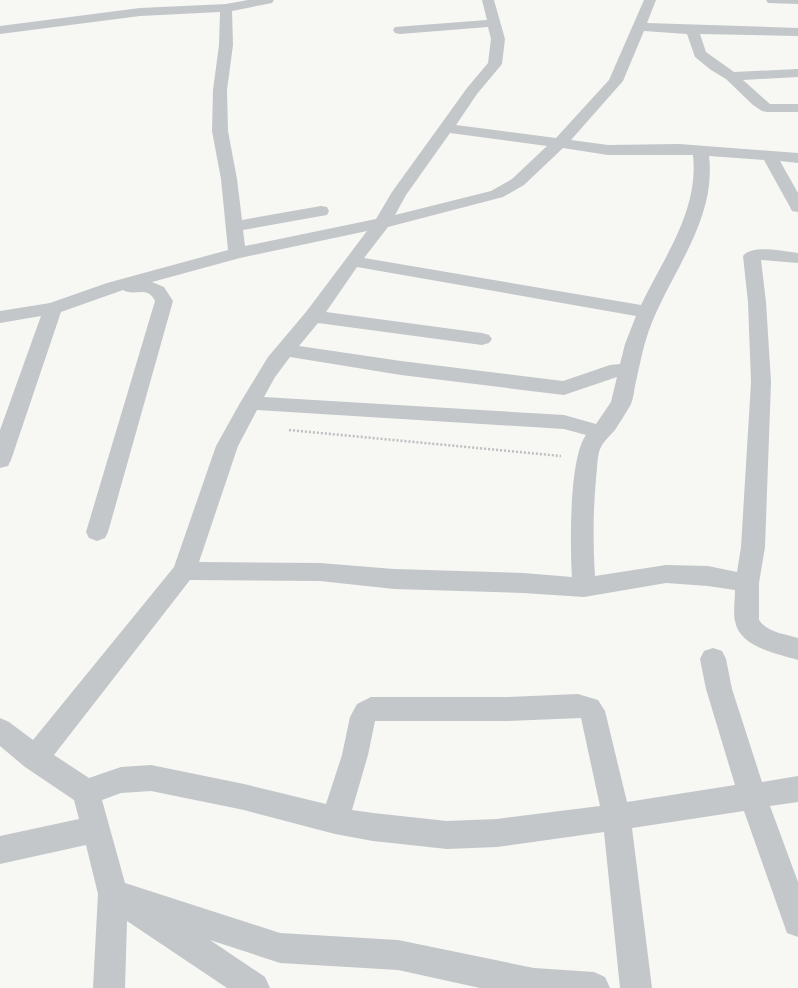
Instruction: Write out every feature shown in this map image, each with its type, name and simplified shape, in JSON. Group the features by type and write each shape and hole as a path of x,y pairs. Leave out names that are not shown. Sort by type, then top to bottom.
{"street":[{"path":"118,15 120,0"},
{"path":"140,12 173,0"},
{"path":"0,30 140,12 226,8 268,0"},
{"path":"35,758 184,570 227,446 266,375 313,316 382,223 398,195 472,91 494,64 498,45 488,0"},
{"path":"0,317 53,308 113,287 237,253 382,223 498,194 518,182 559,144 616,81 650,0"},
{"path":"772,0 798,0"},
{"path":"226,8 226,45 220,90 220,131 229,179 237,253"},
{"path":"400,30 494,23"},
{"path":"638,27 692,30 798,32"},
{"path":"692,30 700,54 712,65 731,76 758,102 765,107 798,108"},
{"path":"731,76 798,73"},
{"path":"446,128 608,150 700,150 798,158"},
{"path":"584,587 582,551 584,494 587,459 590,446 621,403 634,343 654,295 676,256 691,220 702,178 703,164 700,150"},
{"path":"770,156 775,168 798,207"},
{"path":"234,226 321,211"},
{"path":"798,258 756,254 752,256 757,302 761,382 753,547 747,583 746,616 748,625 753,631 764,638 798,650"},
{"path":"352,262 647,312"},
{"path":"97,532 164,301 160,292 151,286 113,287"},
{"path":"0,460 53,308"},
{"path":"313,316 482,339"},
{"path":"285,350 401,368 564,388 617,370 628,374"},
{"path":"250,403 564,422 600,432"},
{"path":"184,570 320,572 394,579 523,583 584,587 666,574 708,576 747,583"},
{"path":"713,659 719,689 752,795 798,922"},
{"path":"335,820 355,755 363,717 370,709 507,709 578,706 589,708 593,714 617,817 636,988"},
{"path":"0,730 35,758 86,792 113,894 110,988"},
{"path":"86,792 121,780 151,778 244,797 335,820 392,830 447,835 497,833 617,817 798,789"},
{"path":"0,850 96,829"},
{"path":"113,894 254,988"},
{"path":"113,894 280,948 398,954 534,984 594,988"}],"path":[{"path":"239,422 303,433 428,442 587,459"}]}
